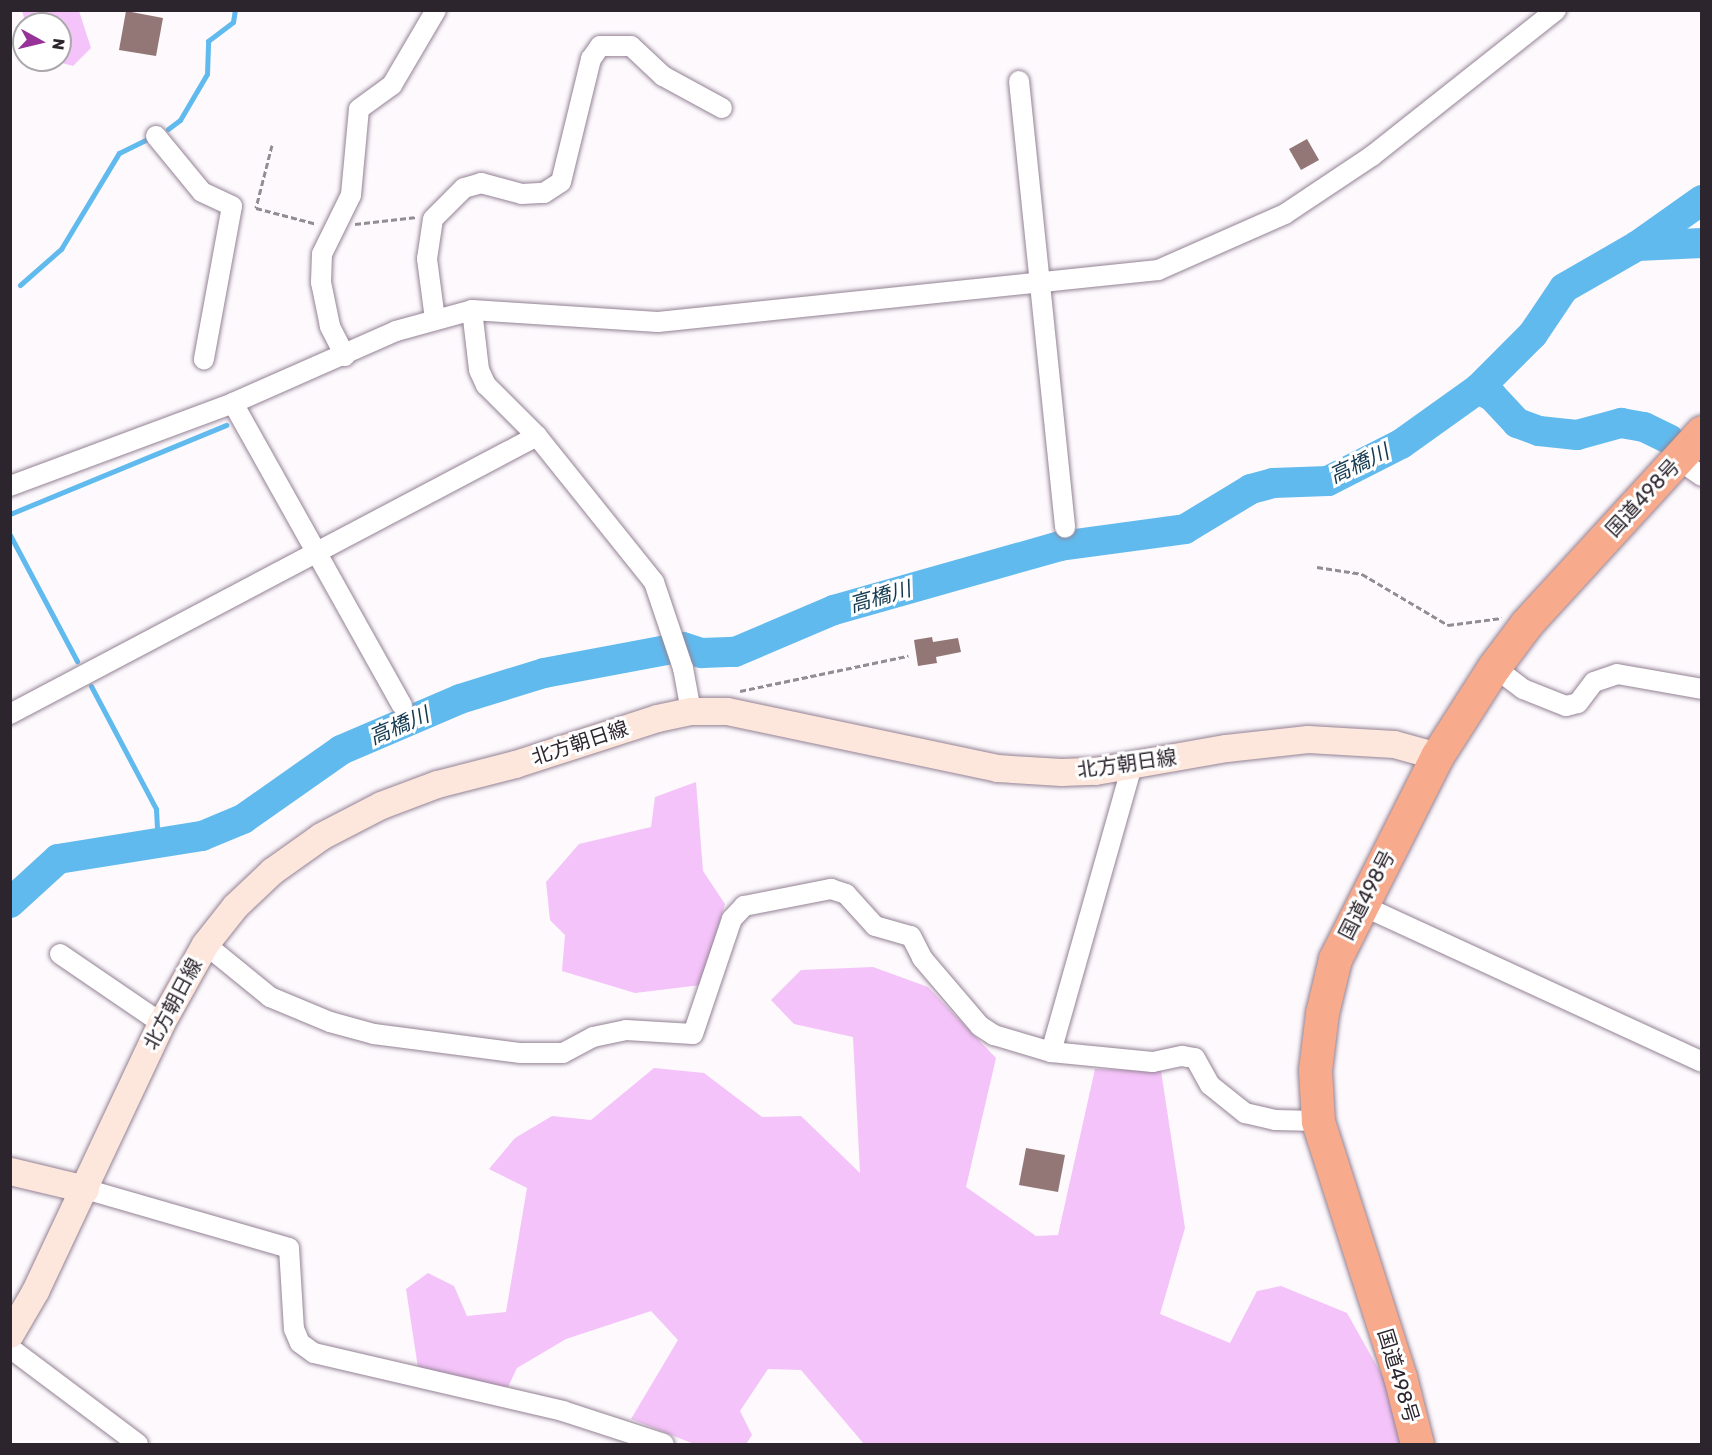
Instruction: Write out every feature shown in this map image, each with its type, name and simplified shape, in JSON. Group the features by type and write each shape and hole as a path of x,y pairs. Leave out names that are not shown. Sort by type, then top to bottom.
{"highway":[{"name":"国道498号","path":"1417,1444 1400,1377 1318,1121 1315,1070 1322,1013 1335,959 1437,756 1494,667 1527,623 1690,468 1701,432"}],"main road":[{"name":"北方朝日線","path":"10,1334 85,1189 161,1023 205,944 235,906 272,871 321,836 381,805 436,784 515,764 657,718 691,711 739,713 997,768 1061,772 1132,766 1226,748 1308,739 1394,744 1437,756"},
{"path":"10,1171 85,1189"}],"street":[{"path":"345,356 330,326 321,282 322,254 351,195 359,109 392,84 436,10"},
{"path":"10,486 233,403 345,356 396,331 472,310 658,322 1158,270 1285,214 1372,156 1556,10"},
{"path":"435,319 427,259 433,219 464,188 472,185 481,183 522,194 544,193 561,182 591,59 600,46 631,46 663,76 722,108"},
{"path":"1019,81 1065,528"},
{"path":"156,136 202,192 232,206 204,359"},
{"path":"472,310 479,369 486,385 537,436 633,552 654,582 683,668 691,711"},
{"path":"233,403 402,706"},
{"path":"10,714 316,549 537,436"},
{"path":"1494,667 1523,689 1566,706 1578,703 1594,682 1617,674 1701,689"},
{"path":"1051,1052 1132,766"},
{"path":"205,944 270,998 330,1022 396,1037 521,1053 563,1053 593,1037 626,1030 693,1034 732,919 744,906 831,889 846,894 875,926 911,936 922,958 980,1026 994,1035 1051,1052 1153,1062 1182,1056 1195,1059 1210,1085 1245,1113 1275,1120 1318,1121"},
{"path":"1361,905 1701,1062"},
{"path":"60,954 161,1023"},
{"path":"85,1189 289,1248 294,1329 300,1343 314,1353 563,1411 664,1444"},
{"path":"10,1348 138,1444"}],"path":[{"path":"1317,567 1362,574 1448,624 1495,617 1527,623"},
{"path":"738,691 908,656"}],"shaded area":[{"path":"79,11 91,48 72,66 72,12 22,12"},
{"path":"696,782 703,871 725,904 701,985 635,993 562,971 565,935 550,920 546,882 579,844 651,827 655,797"},
{"path":"873,967 928,987 996,1058 966,1187 1036,1236 1058,1235 1095,1069 1161,1071 1185,1228 1160,1314 1230,1343 1257,1291 1281,1286 1347,1313 1387,1384 1402,1444 864,1444 801,1370 768,1369 740,1411 752,1435 746,1444 694,1444 631,1419 678,1340 651,1311 566,1339 517,1368 507,1389 418,1368 406,1289 428,1273 454,1286 467,1316 506,1312 527,1188 489,1169 515,1138 552,1116 591,1120 654,1068 704,1073 762,1117 801,1116 860,1173 853,1037 794,1024 771,1000 801,970"}],"building":[{"path":"126,11 163,18 156,56 119,50"},
{"path":"1307,139 1319,160 1301,170 1289,149"},
{"path":"932,637 933,642 958,638 961,652 936,657 937,663 918,666 914,640"},
{"path":"1026,1148 1065,1155 1058,1192 1019,1185"}],"waterway":[{"path":"168,129 180,120 207,74 208,41 233,22 235,10"},
{"path":"20,285 61,249 119,153 146,140"},
{"name":"高橋川","path":"10,903 58,859 202,836 243,819 341,750 460,699 544,673 683,647 702,653 735,652 834,610 1060,546 1185,529 1251,489 1273,483 1328,481 1401,444 1478,389 1533,334 1564,288 1637,246 1702,200"},
{"path":"1637,246 1702,243"},
{"path":"1478,389 1492,396 1517,423 1539,431 1577,435 1621,423 1644,427 1669,439"},
{"path":"10,514 226,425"},
{"path":"10,535 77,661"},
{"path":"91,686 156,809 158,843"}]}
